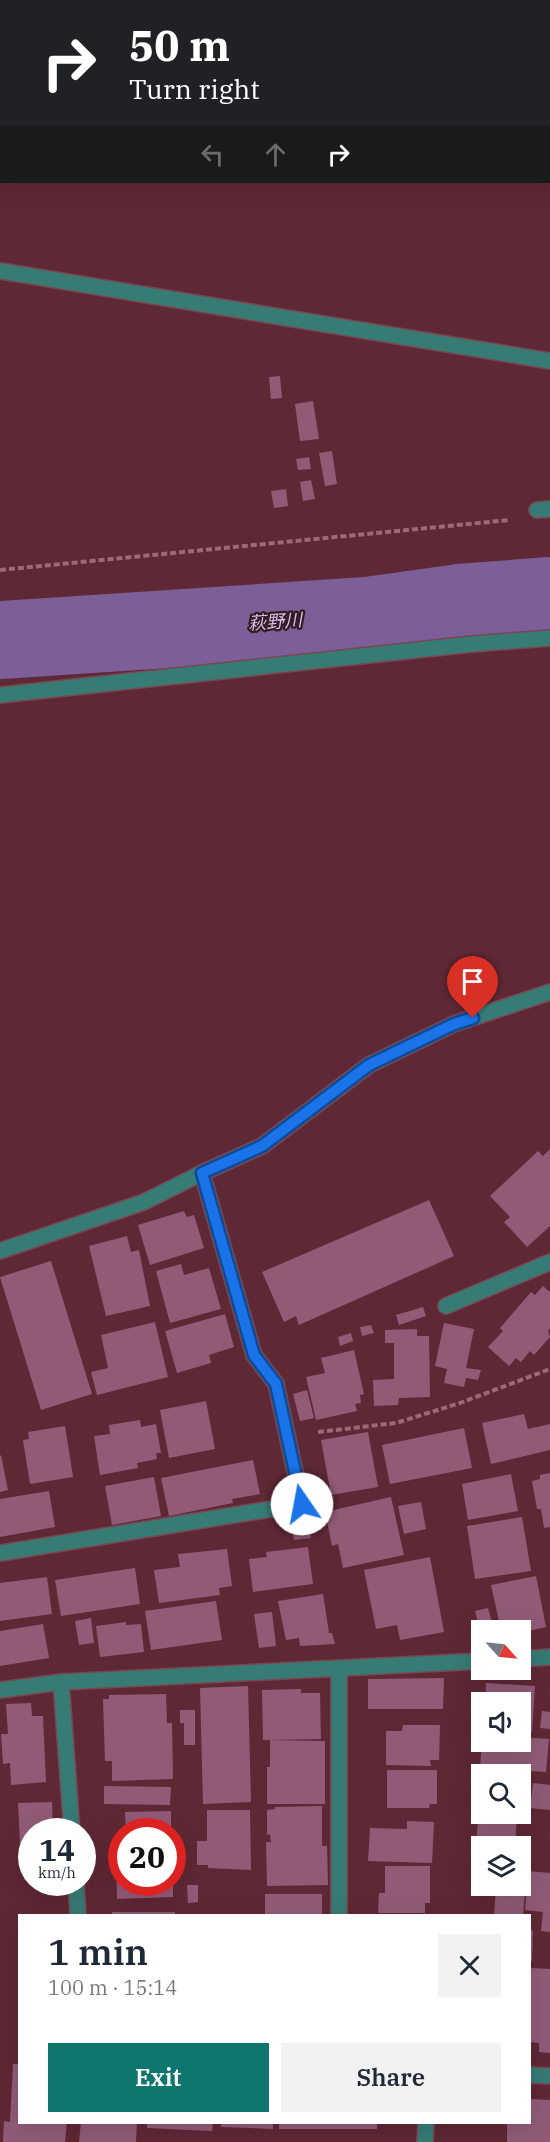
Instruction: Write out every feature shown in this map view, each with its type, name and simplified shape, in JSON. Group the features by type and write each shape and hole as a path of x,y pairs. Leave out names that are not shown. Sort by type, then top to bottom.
{"street":[{"path":"0,271 550,361"},
{"path":"0,695 460,645 550,638"},
{"path":"0,1251 144,1202 262,1146 369,1065 454,1024 550,992"},
{"path":"0,1553 302,1504 276,1384 254,1355 202,1173"},
{"path":"446,1306 550,1262"},
{"path":"531,1658 550,1657"},
{"path":"0,1690 61,1682 471,1662"},
{"path":"339,1668 339,1914"},
{"path":"61,1682 71,1818"},
{"path":"77,1896 78,1914"},
{"path":"531,2075 550,2076"},
{"path":"425,2142 426,2124"}],"path":[{"path":"0,570 513,520 544,509"},
{"path":"287,1436 396,1423 550,1369"}],"building":[{"path":"280,376 282,398 271,399 269,377"},
{"path":"313,401 319,439 300,441 295,404"},
{"path":"332,451 337,484 325,486 319,453"},
{"path":"309,457 311,469 298,470 296,459"},
{"path":"311,480 315,499 303,501 300,482"},
{"path":"286,489 288,506 274,508 271,491"},
{"path":"550,1149 550,1226 527,1247 504,1222 510,1217 490,1196 538,1151 543,1156"},
{"path":"429,1200 454,1256 299,1325 296,1316 284,1322 262,1272"},
{"path":"184,1211 187,1217 194,1215 204,1248 150,1265 138,1225"},
{"path":"127,1236 131,1252 139,1250 150,1306 106,1316 89,1246"},
{"path":"51,1261 92,1394 41,1410 0,1277"},
{"path":"181,1264 184,1275 209,1268 221,1309 170,1323 156,1271"},
{"path":"543,1286 550,1292 550,1328 548,1331 550,1337 534,1355 530,1351 521,1362 516,1358 509,1366 488,1347 503,1331 500,1328 531,1292 535,1295"},
{"path":"423,1307 426,1316 399,1325 396,1315"},
{"path":"225,1314 234,1347 209,1355 211,1363 177,1373 165,1331"},
{"path":"155,1322 168,1377 97,1395 91,1372 108,1368 101,1335"},
{"path":"444,1323 474,1329 466,1368 481,1370 478,1380 466,1378 464,1387 444,1383 447,1369 435,1366"},
{"path":"371,1325 374,1333 362,1336 360,1327"},
{"path":"417,1329 417,1336 429,1336 430,1397 399,1398 398,1405 374,1406 373,1380 394,1379 394,1343 385,1343 385,1330"},
{"path":"351,1333 353,1341 340,1346 338,1337"},
{"path":"354,1350 364,1394 360,1395 361,1403 355,1404 357,1411 316,1420 306,1377 325,1373 321,1358"},
{"path":"307,1390 314,1418 300,1421 293,1394"},
{"path":"206,1401 215,1449 169,1458 160,1410"},
{"path":"524,1414 528,1429 550,1424 550,1450 491,1464 482,1423"},
{"path":"140,1420 141,1427 156,1424 161,1453 156,1453 157,1459 137,1463 138,1468 100,1475 94,1436 110,1434 109,1425"},
{"path":"65,1426 73,1477 30,1484 23,1440 29,1439 28,1432"},
{"path":"464,1428 472,1468 390,1484 382,1445"},
{"path":"368,1432 378,1487 331,1495 321,1440"},
{"path":"0,1456 8,1490 0,1492"},
{"path":"253,1460 260,1494 232,1499 233,1503 169,1516 161,1478"},
{"path":"550,1473 550,1527 544,1528 541,1509 537,1509 532,1481 540,1479 540,1475"},
{"path":"511,1474 518,1511 468,1520 462,1484"},
{"path":"154,1477 161,1516 112,1525 105,1486"},
{"path":"49,1491 55,1527 0,1537 0,1499"},
{"path":"391,1497 404,1555 343,1568 338,1544 332,1546 325,1512"},
{"path":"421,1502 426,1529 404,1534 398,1506"},
{"path":"522,1517 531,1571 475,1579 467,1526"},
{"path":"310,1528 311,1538 294,1540 292,1531"},
{"path":"308,1547 313,1584 253,1592 249,1559 267,1557 266,1552"},
{"path":"227,1549 232,1586 219,1588 220,1595 159,1603 154,1570 180,1567 178,1554"},
{"path":"430,1557 444,1632 400,1640 397,1625 376,1629 364,1570"},
{"path":"135,1568 140,1604 61,1616 55,1580"},
{"path":"536,1576 546,1627 531,1630 531,1620 499,1620 491,1585"},
{"path":"47,1577 52,1614 0,1621 0,1583"},
{"path":"323,1594 329,1633 332,1633 335,1644 300,1646 299,1638 286,1640 278,1601"},
{"path":"216,1601 222,1640 151,1650 145,1611"},
{"path":"488,1608 491,1620 477,1620 475,1611"},
{"path":"272,1612 276,1646 259,1648 254,1614"},
{"path":"91,1618 94,1643 79,1645 75,1621"},
{"path":"126,1622 126,1625 141,1624 144,1652 100,1657 96,1626"},
{"path":"43,1624 49,1658 0,1666 0,1631"},
{"path":"444,1678 443,1709 368,1709 368,1679"},
{"path":"486,1683 535,1686 532,1732 531,1692 486,1692"},
{"path":"248,1686 251,1802 203,1804 200,1688"},
{"path":"301,1689 301,1693 320,1693 321,1739 263,1740 262,1690"},
{"path":"166,1694 167,1723 172,1723 173,1779 112,1781 112,1761 105,1761 103,1699 109,1699 109,1695"},
{"path":"31,1703 32,1716 43,1716 46,1782 11,1785 10,1763 3,1764 1,1734 8,1734 6,1704"},
{"path":"180,1710 195,1710 195,1745 184,1745 184,1723 180,1723"},
{"path":"542,1711 550,1712 550,1729 540,1728"},
{"path":"403,1725 440,1725 439,1760 430,1760 431,1766 386,1765 386,1731 402,1731"},
{"path":"531,1738 549,1739 546,1772 531,1771 531,1764 480,1764 481,1752 531,1752"},
{"path":"270,1740 325,1741 325,1804 267,1804"},
{"path":"387,1770 437,1770 437,1804 430,1804 429,1808 387,1808"},
{"path":"533,1783 550,1785 550,1810 531,1808"},
{"path":"104,1786 171,1787 170,1805 104,1804"},
{"path":"52,1802 53,1818 19,1818 18,1803"},
{"path":"322,1806 322,1846 327,1846 328,1885 267,1886 266,1842 271,1842 270,1834 267,1835 267,1810 275,1809 275,1807"},
{"path":"207,1810 250,1810 251,1870 208,1868 208,1865 197,1865 197,1841 207,1841"},
{"path":"171,1811 171,1818 125,1818 125,1812"},
{"path":"407,1821 434,1822 432,1863 368,1861 370,1828 407,1829"},
{"path":"478,1824 516,1824 516,1836 477,1836"},
{"path":"385,1866 430,1866 430,1903 425,1903 425,1913 378,1913 379,1893 385,1893"},
{"path":"531,1871 550,1873 550,1932 541,1931 543,1912 525,1910 526,1896 531,1896"},
{"path":"187,1885 198,1885 198,1902 188,1903"},
{"path":"265,1894 322,1894 322,1914 265,1914"},
{"path":"117,1896 173,1896 173,1897 117,1899"},
{"path":"495,1896 524,1896 523,1914 494,1914"},
{"path":"112,1912 175,1912 175,1914 112,1914"},
{"path":"531,1930 533,1931 531,1961"},
{"path":"531,1968 550,1969 550,2053 539,2052 539,2043 531,2042"},
{"path":"13,2064 18,2064 18,2124 67,2124 65,2142 3,2142 4,2121 10,2122"},
{"path":"531,2099 550,2100 550,2142 507,2142 507,2124 531,2124"},
{"path":"81,2124 137,2124 136,2142 79,2142"},
{"path":"147,2124 213,2124 212,2131 147,2128"},
{"path":"221,2124 273,2124 273,2129 221,2127"},
{"path":"279,2124 377,2124 377,2129 279,2129"}],"waterway":[{"name":"萩野川","path":"0,640 366,616 459,603 550,596"}],"route":[{"path":"302,1504 276,1384 254,1355 202,1173 262,1146 369,1065 454,1024 473,1018"}]}
